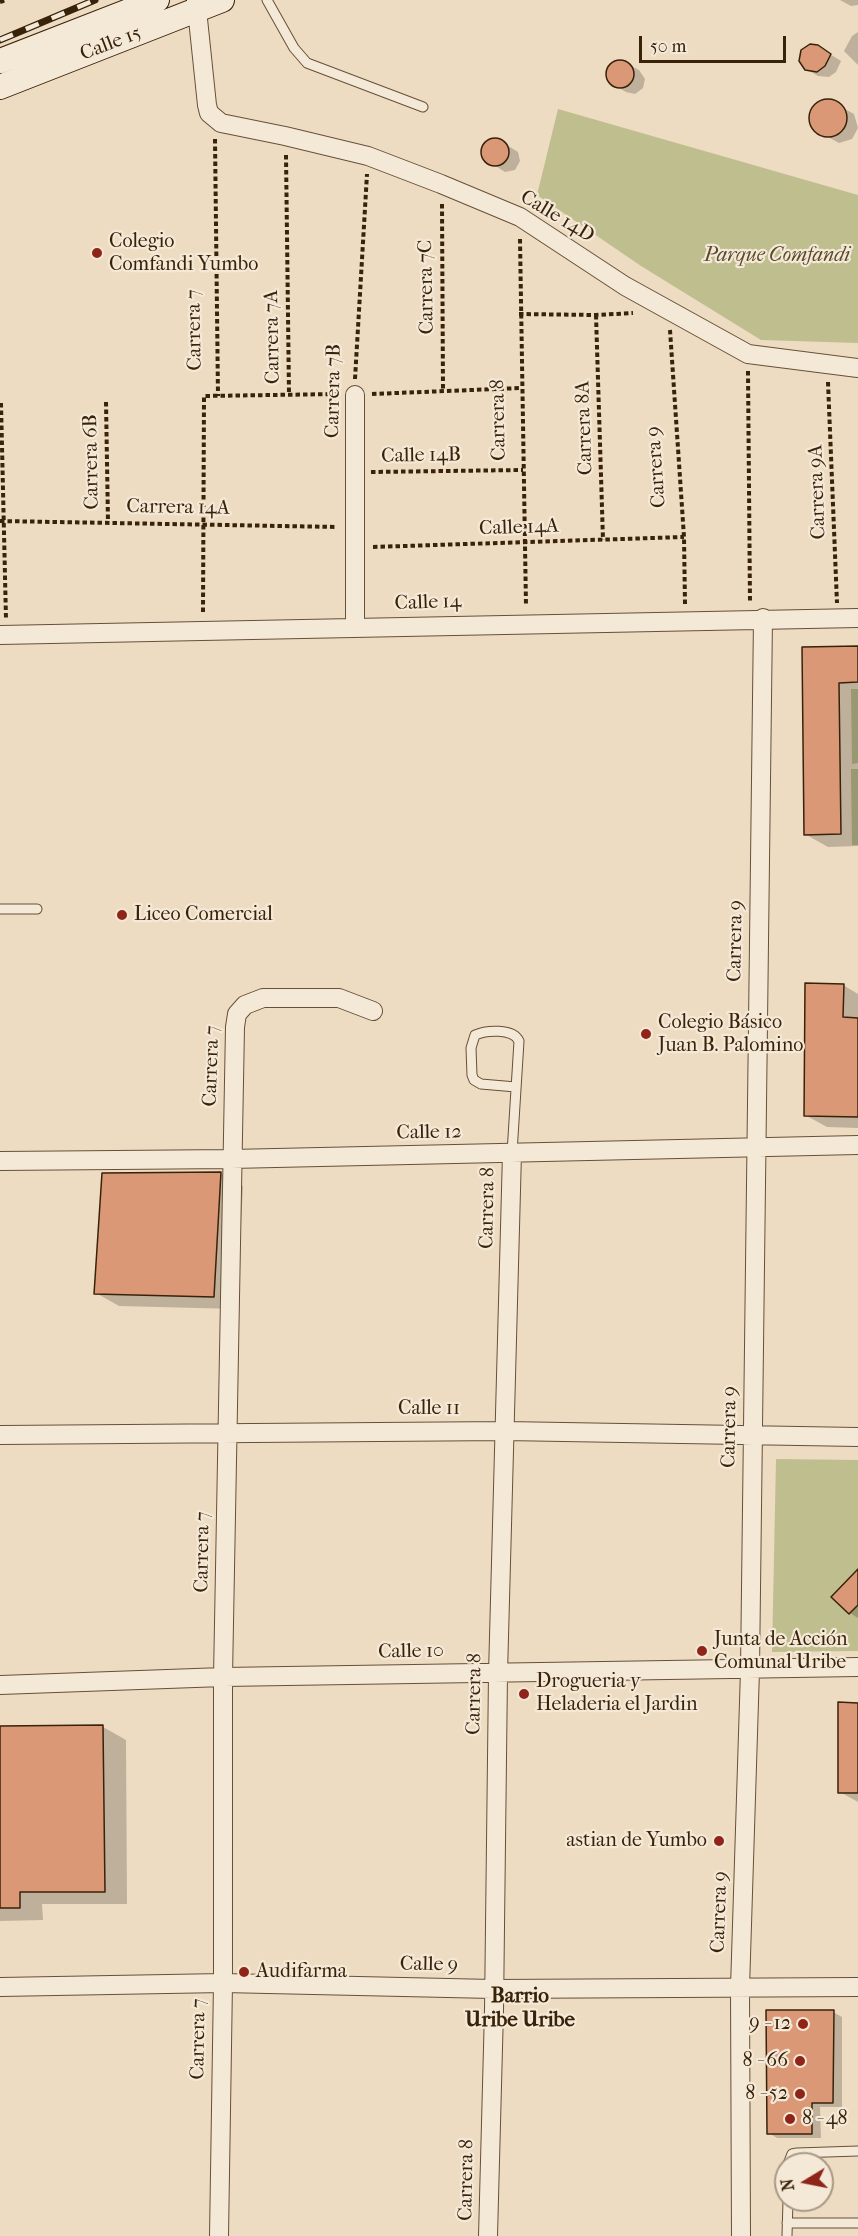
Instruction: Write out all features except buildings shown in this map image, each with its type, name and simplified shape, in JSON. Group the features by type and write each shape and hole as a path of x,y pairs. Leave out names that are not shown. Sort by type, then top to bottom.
{"main road":[{"name":"Calle 15","path":"0,61 157,0"},
{"name":"Calle 15","path":"0,87 196,5 222,0"}],"street":[{"path":"196,5 207,105 218,121"},
{"name":"Calle 14D","path":"218,121 368,156 520,217 625,286 748,354 858,368"},
{"name":"Carrera 7B","path":"355,395 355,628"},
{"name":"Calle 14","path":"3,634 355,628 526,622 858,618"},
{"name":"Carrera 9","path":"741,2236 740,1988 750,1670 756,1146 757,619"},
{"name":"Carrera 7","path":"219,2236 223,1983 223,1677 235,1027 237,1014 245,1005 263,998 331,997 348,1000 373,1011"},
{"name":"Calle 12","path":"0,1161 512,1154 858,1145"},
{"name":"Carrera 8","path":"488,2236 498,1674 512,1154"},
{"name":"Calle 11","path":"0,1434 505,1431 858,1437"},
{"name":"Calle 10","path":"0,1685 223,1677 858,1667"},
{"name":"Calle 9","path":"0,1987 223,1983 493,1989 858,1987"}],"lane":[{"path":"267,0 294,48 307,63 423,107"},
{"path":"0,909 37,909"},
{"path":"512,1154 519,1041 517,1036 511,1033 482,1032 475,1035 471,1048 474,1080 481,1084 516,1087"},
{"path":"828,2152 858,2151"},
{"path":"787,2212 787,2236"},
{"path":"787,2223 858,2223"}],"path":[{"path":"0,2 6,0"},
{"name":"Carrera 7","path":"218,121 218,396"},
{"name":"Carrera 7A","path":"285,136 289,394"},
{"name":"Carrera 7B","path":"355,395 368,156"},
{"name":"Carrera 7C","path":"441,184 443,390"},
{"name":"Carrera 8","path":"520,217 519,314 526,622"},
{"path":"519,314 596,315 669,311"},
{"name":"Carrera 9","path":"669,311 684,537 685,620"},
{"name":"Carrera 8A","path":"596,315 603,540"},
{"path":"748,354 757,619"},
{"name":"Carrera 9A","path":"827,364 838,618"},
{"name":"Carrera 7","path":"203,630 204,396"},
{"name":"Carrera 6B","path":"106,402 108,522"},
{"path":"1,404 3,634"},
{"name":"Calle 14B","path":"355,472 523,470"},
{"name":"Carrera 14A","path":"2,521 356,527"},
{"name":"Calle 14A","path":"356,548 684,537"}],"green space":[{"name":"Parque Comfandi","path":"558,109 858,195 858,343 761,340 641,266 537,195"},
{"path":"851,689 858,689 858,763 852,764"},
{"path":"851,769 858,769 858,845 852,845"},
{"path":"776,1459 858,1460 858,1651 772,1652"}],"railway":[{"path":"0,40 95,0"}],"place":[{"name":"Colegio Comfandi Yumbo","path":"97,253"},
{"name":"Liceo Comercial","path":"122,915"},
{"name":"Colegio Básico Juan B. Palomino","path":"646,1034"},
{"name":"Junta de Acción Comunal Uribe","path":"702,1651"},
{"name":"Drogueria y Heladeria el Jardin","path":"524,1694"},
{"name":"astian de Yumbo","path":"719,1841"},
{"name":"Audifarma","path":"244,1972"},
{"name":"9 - 12","path":"803,2024"},
{"name":"8 - 66","path":"800,2061"},
{"name":"8 - 52","path":"800,2094"},
{"name":"8 - 48","path":"790,2119"}],"district":[{"name":"Barrio Uribe Uribe","path":"520,2009"}]}
